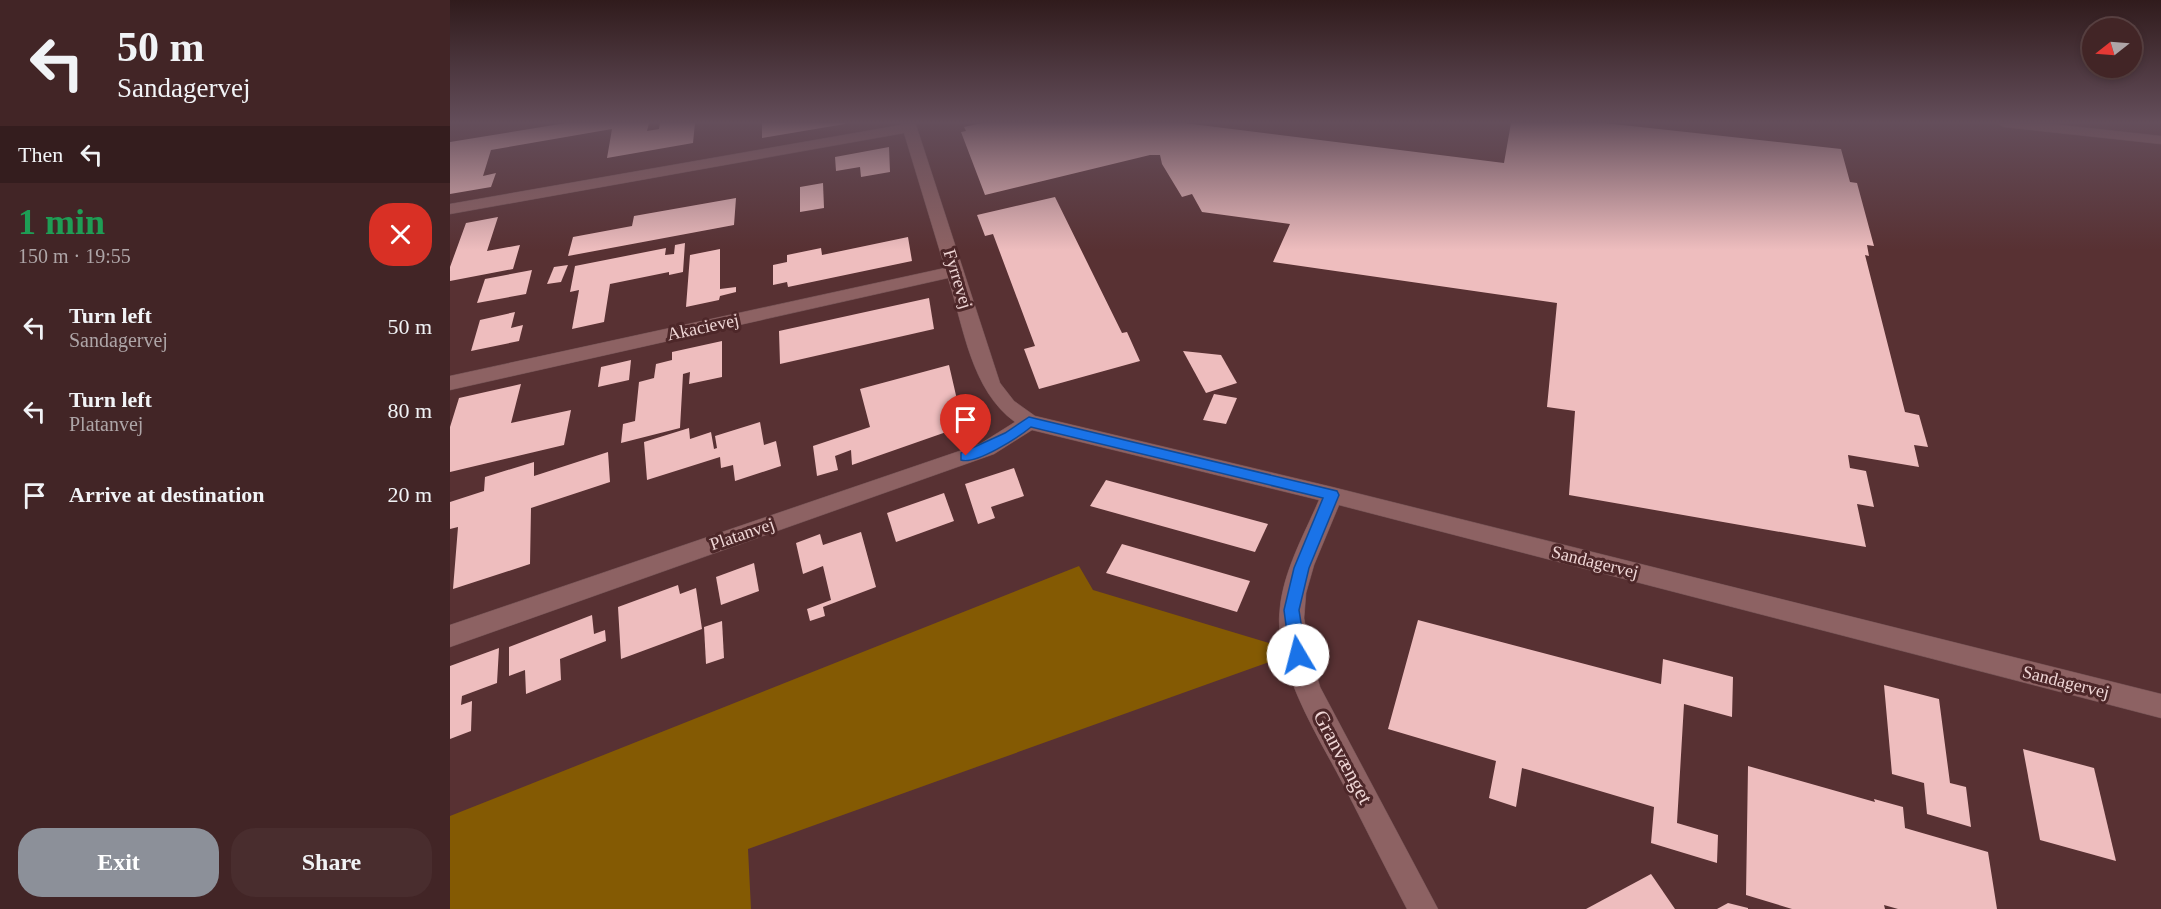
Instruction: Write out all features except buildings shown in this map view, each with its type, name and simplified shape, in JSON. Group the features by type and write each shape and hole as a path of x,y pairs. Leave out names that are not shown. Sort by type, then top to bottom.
{"street":[{"path":"450,209 691,165"},
{"name":"Fyrrevej","path":"922,165 991,385 1007,406 1029,422"},
{"name":"Akacievej","path":"450,383 956,271"},
{"name":"Sandagervej","path":"1029,422 1332,495 2161,706"},
{"name":"Platanvej","path":"450,636 987,449 1029,422"},
{"name":"Granvænget","path":"1332,495 1302,568 1292,610 1298,655 1308,690 1423,909"}],"shaded area":[{"path":"1079,566 1093,590 1269,643 1272,661 748,849 751,909 450,909 450,816"}],"route":[{"path":"966,456 987,449 1029,422 1332,495 1302,568 1292,610 1298,655"}]}
